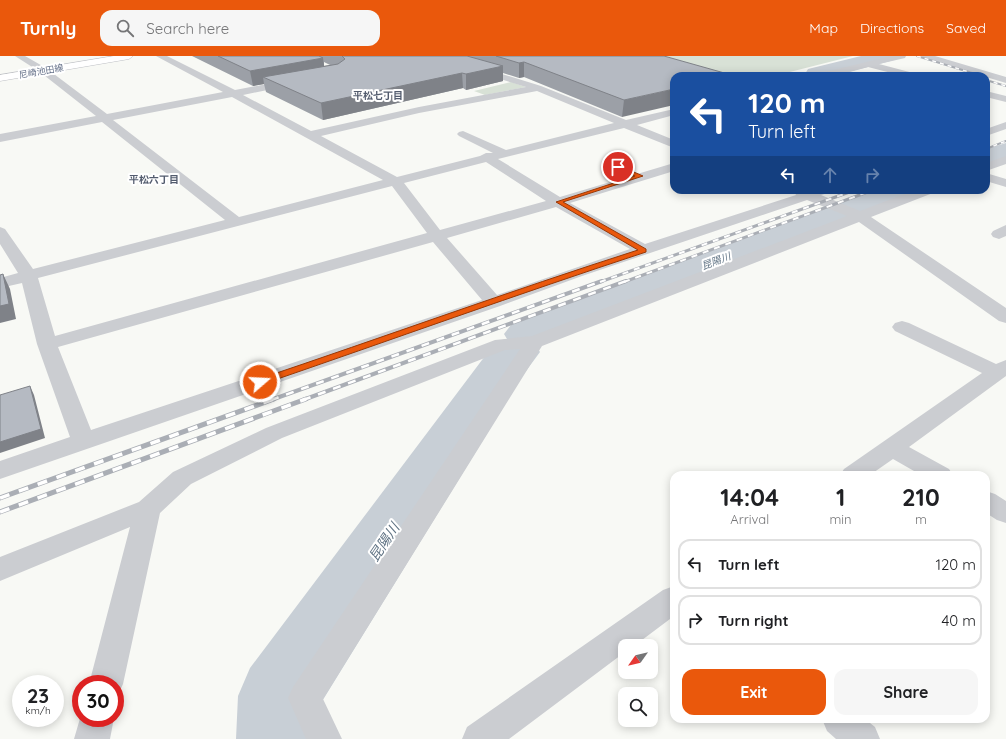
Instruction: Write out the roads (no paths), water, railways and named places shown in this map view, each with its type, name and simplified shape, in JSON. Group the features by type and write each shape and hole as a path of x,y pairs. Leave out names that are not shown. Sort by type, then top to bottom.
{"main road":[{"name":"尼崎池田線","path":"0,78 105,56"},
{"name":"尼崎池田線","path":"0,73 40,69 129,56"}],"street":[{"path":"19,56 40,69 237,222"},
{"path":"160,56 395,180 437,236 494,302"},
{"path":"435,56 538,88 670,142"},
{"path":"942,56 1006,70"},
{"path":"836,72 902,57"},
{"path":"923,60 953,72"},
{"path":"923,60 973,72"},
{"path":"868,64 899,72"},
{"path":"990,76 1006,80"},
{"path":"0,138 302,81"},
{"path":"990,84 1006,89"},
{"path":"310,135 418,110 538,88"},
{"path":"990,95 1006,99"},
{"path":"491,97 504,103"},
{"path":"418,110 436,118"},
{"path":"0,283 395,180 670,113"},
{"path":"990,130 1006,125"},
{"path":"463,134 503,153"},
{"path":"557,140 574,148"},
{"path":"486,157 558,202 644,250"},
{"path":"990,166 1006,160"},
{"path":"47,344 558,202 670,168"},
{"path":"624,169 640,176"},
{"path":"990,178 1006,183"},
{"path":"0,470 494,302 549,281 644,250 803,194"},
{"path":"813,194 860,216 1006,317"},
{"path":"0,569 148,510 182,478 274,433 502,344 535,342 918,194"},
{"path":"0,232 29,276 47,344 84,442"},
{"path":"902,327 1002,369"},
{"path":"324,739 305,698 535,342"},
{"path":"860,471 1002,369"},
{"path":"893,448 933,471"},
{"path":"990,504 1006,513"},
{"path":"108,675 148,510"},
{"path":"480,739 670,602"},
{"path":"844,723 862,739"},
{"path":"92,739 95,727"}],"waterway":[{"path":"824,72 887,56"},
{"name":"昆陽川","path":"990,158 1006,152"},
{"name":"昆陽川","path":"528,334 531,331 894,194"},
{"name":"昆陽川","path":"279,739 279,696 500,371 515,352"}],"railway":[{"path":"917,56 969,72"},
{"path":"990,81 1006,86"},
{"path":"990,147 1006,141"},
{"path":"600,282 844,194"},
{"path":"624,282 862,194"},
{"path":"271,400 602,281"},
{"path":"303,400 626,281"},
{"path":"0,498 274,399"},
{"path":"0,512 306,399"}],"district":[{"name":"平松七丁目","path":"378,95"},
{"name":"平松六丁目","path":"154,179"}]}
